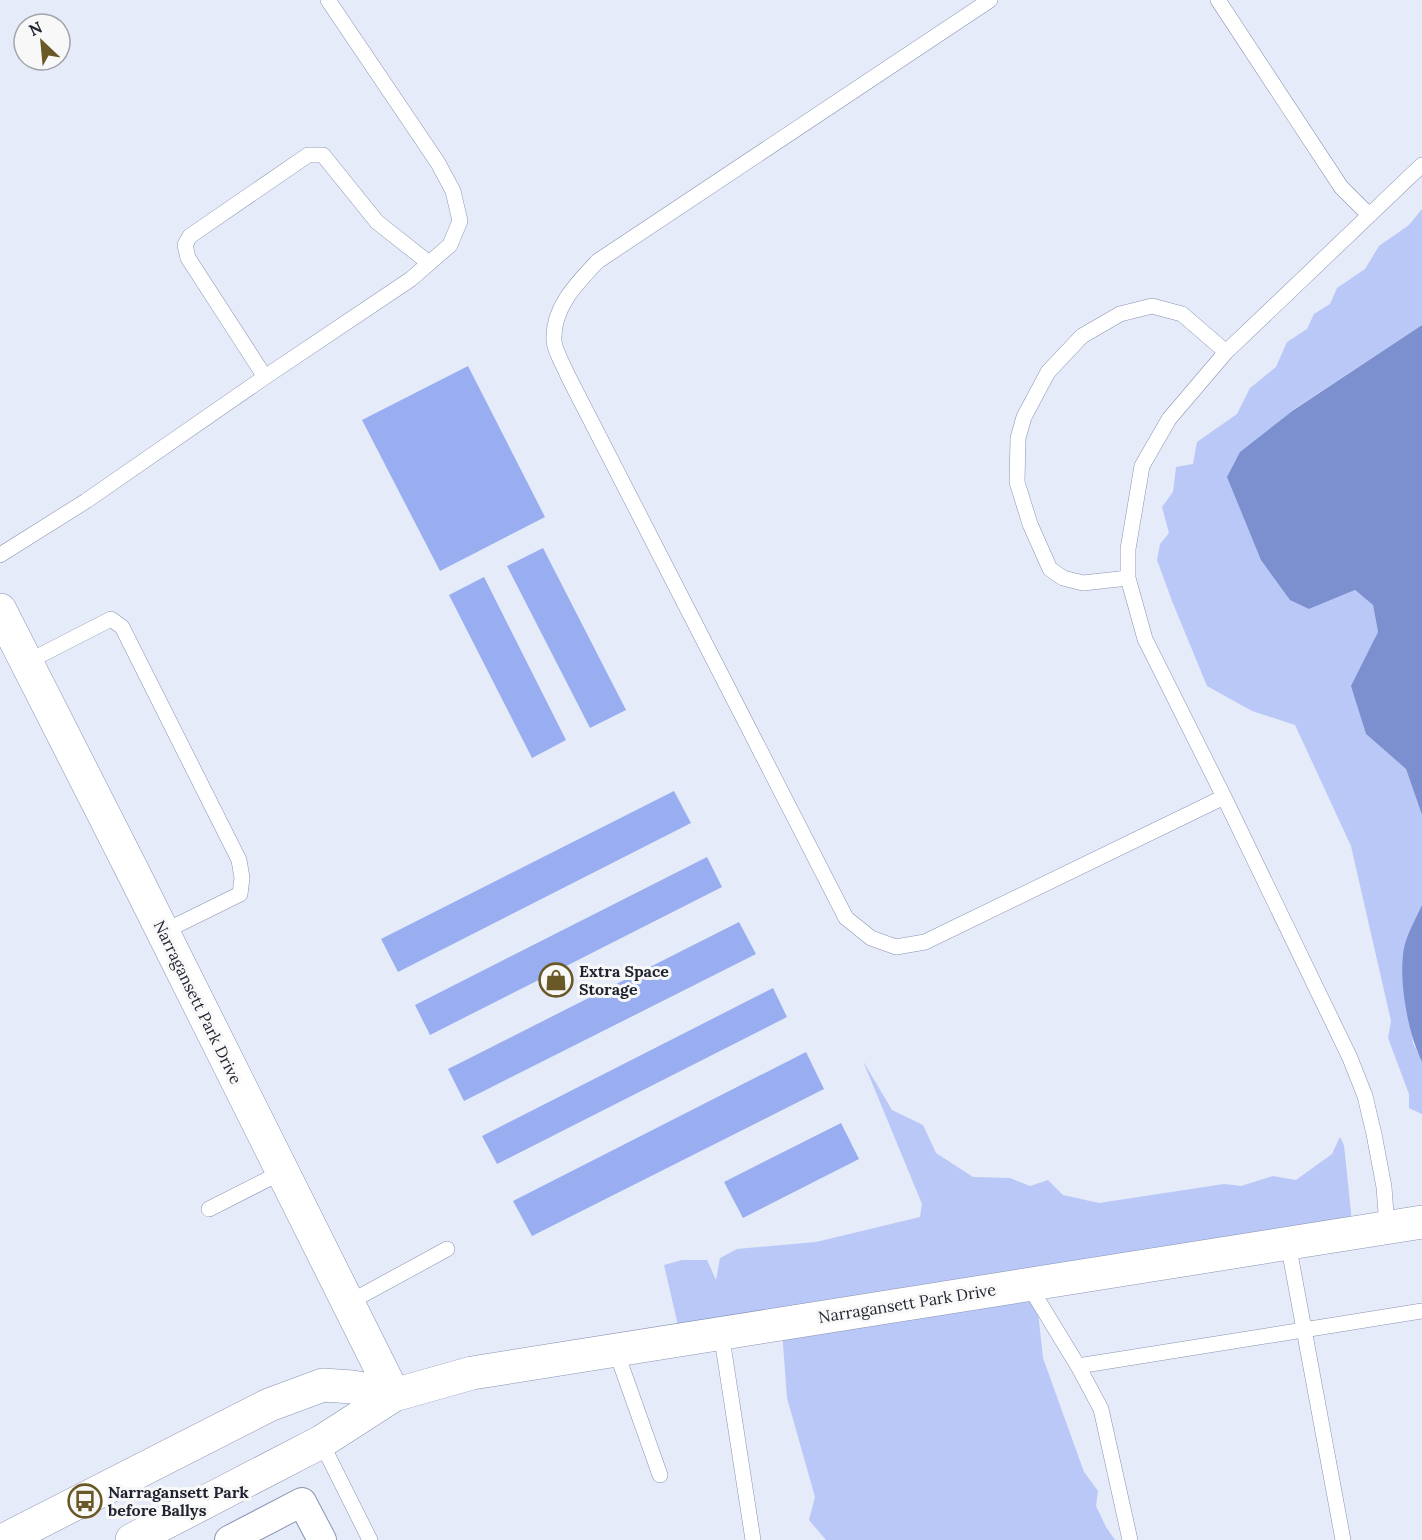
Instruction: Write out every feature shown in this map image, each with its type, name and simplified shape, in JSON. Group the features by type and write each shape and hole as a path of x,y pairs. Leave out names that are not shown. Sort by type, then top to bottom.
{"street":[{"name":"Narragansett Park Drive","path":"0,610 394,1395"},
{"name":"Narragansett Park Drive","path":"132,1540 321,1442 394,1395 472,1373 616,1352 721,1332 1422,1221"},
{"name":"Narragansett Park Drive","path":"4,1540 269,1405 323,1385 352,1387 394,1395"},
{"path":"229,1540 302,1502 322,1540"}],"lane":[{"path":"0,555 86,501 411,279 450,245 460,221 453,191 438,163 328,0"},
{"path":"990,0 598,261 574,286 557,315 554,342 568,376 846,918 871,938 896,947 925,942 1224,797"},
{"path":"1218,0 1341,187 1369,215"},
{"path":"265,377 188,258 185,245 190,236 308,155 323,155 377,222 429,263"},
{"path":"1387,1227 1384,1187 1365,1096 1350,1058 1145,639 1128,578 1128,549 1142,466 1169,419 1226,352 1422,165"},
{"path":"1128,578 1083,584 1063,578 1050,568 1030,524 1017,482 1018,438 1024,417 1048,372 1082,336 1120,314 1152,306 1182,314 1226,352"},
{"path":"27,662 111,619 122,627 239,860 242,878 240,894 163,932"},
{"path":"209,1209 282,1172"},
{"path":"1288,1243 1343,1540"},
{"path":"348,1303 447,1249"},
{"path":"1028,1284 1078,1366 1101,1409 1130,1540"},
{"path":"1078,1366 1422,1311"},
{"path":"721,1332 753,1540"},
{"path":"616,1352 660,1475"},
{"path":"321,1442 370,1540"}],"shaded area":[{"path":"1422,209 1422,325 1294,409 1309,609 1355,590 1373,605 1378,632 1352,686 1366,734 1406,769 1422,815 1422,905 1405,946 1413,1043 1422,1062 1422,1114 1409,1108 1409,1094 1388,1038 1391,1021 1351,846 1295,725 1252,711 1207,686 1157,560 1160,544 1169,533 1162,507 1173,492 1176,467 1193,464 1197,442 1237,414 1250,388 1276,367 1287,342 1307,329 1314,314 1330,304 1337,288 1365,269 1379,246 1409,225"},
{"path":"1422,325 1422,815 1406,769 1366,734 1351,686 1378,632 1373,605 1355,590 1309,609 1290,600 1261,560 1227,477 1240,452 1295,409"},
{"path":"1422,905 1422,1062 1409,1022 1403,991 1402,961 1405,943"},
{"path":"863,1061 892,1110 923,1125 936,1153 973,1177 1010,1178 1030,1186 1048,1180 1063,1195 1099,1203 1224,1184 1241,1186 1273,1176 1296,1180 1332,1154 1340,1137 1344,1145 1354,1241 1036,1293 1043,1358 1084,1472 1098,1491 1096,1506 1115,1540 826,1540 809,1520 815,1497 787,1398 782,1330 680,1334 664,1265 682,1260 707,1260 716,1280 720,1258 737,1249 816,1242 920,1217 922,1204"}],"building":[{"path":"468,366 545,517 440,571 362,420"},
{"path":"543,548 626,710 590,728 507,566"},
{"path":"484,577 566,740 532,758 449,595"},
{"path":"674,791 691,823 398,972 381,939"},
{"path":"707,857 722,887 430,1035 415,1005"},
{"path":"739,922 756,954 464,1101 448,1069"},
{"path":"773,988 787,1017 497,1164 482,1136"},
{"path":"806,1052 824,1089 532,1236 513,1201"},
{"path":"841,1123 859,1159 743,1218 724,1182"}],"place":[{"name":"Extra Space Storage","path":"556,980"},
{"name":"Narragansett Park before Ballys","path":"85,1501"}]}
